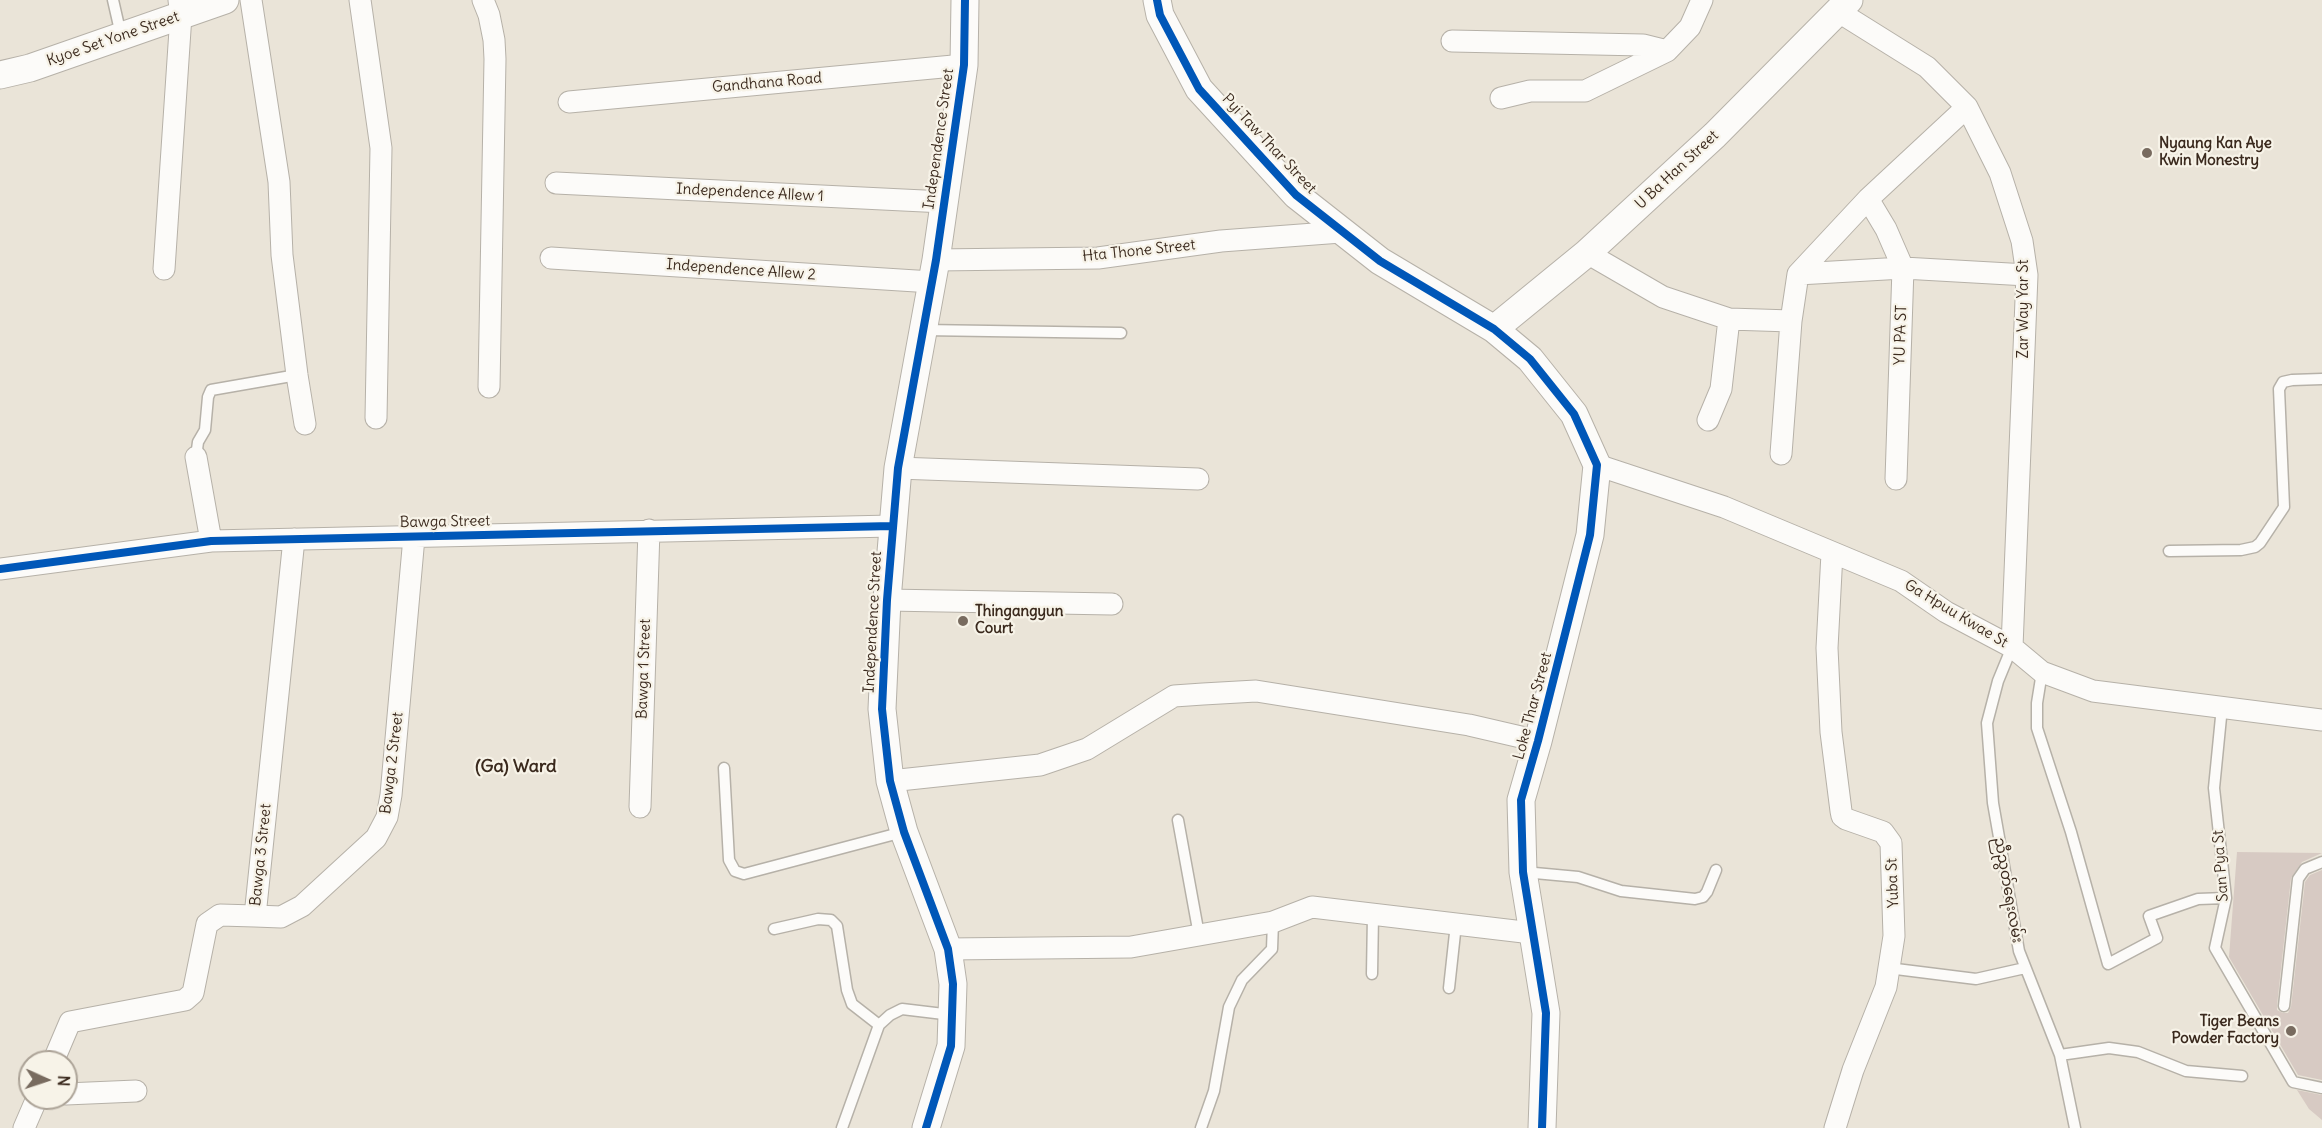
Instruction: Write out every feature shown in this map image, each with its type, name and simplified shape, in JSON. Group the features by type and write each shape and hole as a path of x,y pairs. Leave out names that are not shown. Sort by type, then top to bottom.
{"street":[{"name":"Kyoe Set Yone Street","path":"0,75 30,68 121,36 180,7 225,0"},
{"path":"251,0 279,182 282,255 305,423"},
{"path":"360,0 381,148 376,418"},
{"path":"483,0 489,15 495,59 489,387"},
{"name":"Independence Street","path":"926,1128 951,1046 954,984 948,949 904,832 890,781 882,709 887,600 898,468 934,271 964,65 965,0"},
{"name":"Pyi Taw Thar Street","path":"1157,0 1160,15 1200,89 1296,195 1380,261 1494,329"},
{"path":"1502,98 1530,91 1585,91 1667,51 1690,27 1702,0"},
{"name":"Zar Way Yar St","path":"1844,6 1927,67 1967,106 2000,173 2022,241 2027,275 2012,647"},
{"name":"U Ba Han Street","path":"1494,329 1587,253 1715,135 1844,6"},
{"path":"164,269 180,7"},
{"path":"1452,41 1643,45 1667,51"},
{"name":"Gandhana Road","path":"569,102 964,65"},
{"path":"1781,454 1791,321 1798,274 1868,199 1967,106"},
{"name":"Independence Allew 1","path":"556,183 944,202"},
{"name":"YU PA ST","path":"1868,199 1886,229 1903,268 1896,479"},
{"name":"Hta Thone Street","path":"934,271 1098,258 1221,241 1341,232"},
{"path":"1587,253 1663,297 1729,319 1791,321"},
{"name":"Independence Allew 2","path":"551,258 934,271"},
{"path":"1798,274 1903,268 2027,275"},
{"path":"1708,420 1721,389 1729,319"},
{"name":"Loke Thar Street","path":"1494,329 1530,359 1574,414 1597,465 1590,535 1521,800 1523,872 1546,1014 1542,1128"},
{"path":"196,457 211,541"},
{"name":"Ga Hpuu Kwae St","path":"1597,465 1724,507 1901,581 1946,612 2012,647 2042,672 2093,691 2322,720"},
{"path":"898,468 1197,479"},
{"name":"Bawga Street","path":"0,569 211,541 892,526"},
{"name":"Bawga 1 Street","path":"640,807 649,531"},
{"name":"Bawga 2 Street","path":"255,916 281,917 302,906 376,838 387,817 391,795 414,537"},
{"name":"Bawga 3 Street","path":"58,1050 70,1022 185,1000 193,993 207,924 220,915 255,916 294,539"},
{"name":"Yuba St","path":"1832,553 1827,648 1831,732 1841,811 1842,816 1846,819 1883,832 1891,843 1894,936 1886,987 1852,1070 1835,1128"},
{"path":"887,600 1112,604"},
{"path":"890,781 1040,765 1087,749 1174,696 1203,694 1256,692 1469,725 1538,741"},
{"path":"948,949 1131,947 1273,922 1312,907 1532,933"},
{"path":"78,1093 136,1091"},
{"path":"24,1128 32,1110"}],"lane":[{"path":"114,0 121,36"},
{"path":"923,330 1121,333"},
{"path":"196,457 198,442 205,430 208,397 211,390 297,375"},
{"path":"2169,551 2241,550 2255,547 2260,543 2284,507 2279,389 2283,382 2322,379"},
{"name":"ညီညွတ်ရေးလမ်း","path":"2012,647 1998,681 1987,723 1993,803 2019,951 2060,1055 2075,1128"},
{"path":"2042,672 2037,703 2037,728 2071,832 2108,964 2157,938 2149,916 2198,899 2226,898"},
{"name":"San Pya St","path":"2222,707 2214,788 2226,898 2215,948 2293,1082 2322,1088"},
{"path":"724,768 729,860 735,870 744,874 904,832"},
{"path":"1178,820 1199,935"},
{"path":"2284,1006 2298,879 2305,869 2322,862"},
{"path":"1523,872 1578,877 1621,891 1695,899 1703,897 1707,892 1716,870"},
{"path":"1372,974 1373,915"},
{"path":"774,929 818,919 831,920 837,926 847,990 852,1004 879,1025"},
{"path":"1201,1128 1214,1090 1229,1007 1242,980 1272,950 1273,922"},
{"path":"1449,988 1456,924"},
{"path":"1888,968 1976,979 2025,968"},
{"path":"842,1128 879,1025 890,1015 902,1009 952,1015"},
{"path":"2060,1055 2109,1048 2138,1052 2186,1071 2242,1076"}],"building":[{"name":"Tiger Beans Powder Factory","path":"2237,852 2322,853 2302,862 2291,878 2277,1010 2288,1013 2291,1007 2305,882 2310,875 2322,870 2322,1080 2298,1075 2229,957"},
{"path":"2297,1090 2322,1095 2322,1120 2309,1109"}],"cycle path":[{"path":"926,1128 951,1046 953,984 948,949 904,832 890,781 882,709 887,600 898,468 936,260 964,65 965,0"},
{"path":"1157,0 1160,15 1199,89 1296,195 1380,261 1494,329 1530,359 1574,414 1597,465 1590,535 1521,800 1523,872 1546,1013 1542,1128"},
{"path":"0,569 211,541 892,526"}],"place":[{"name":"Nyaung Kan Aye Kwin Monestry","path":"2147,153"},
{"name":"Thingangyun Court","path":"963,621"},
{"name":"Tiger Beans Powder Factory","path":"2291,1031"}],"district":[{"name":"(Ga) Ward","path":"516,767"}]}
